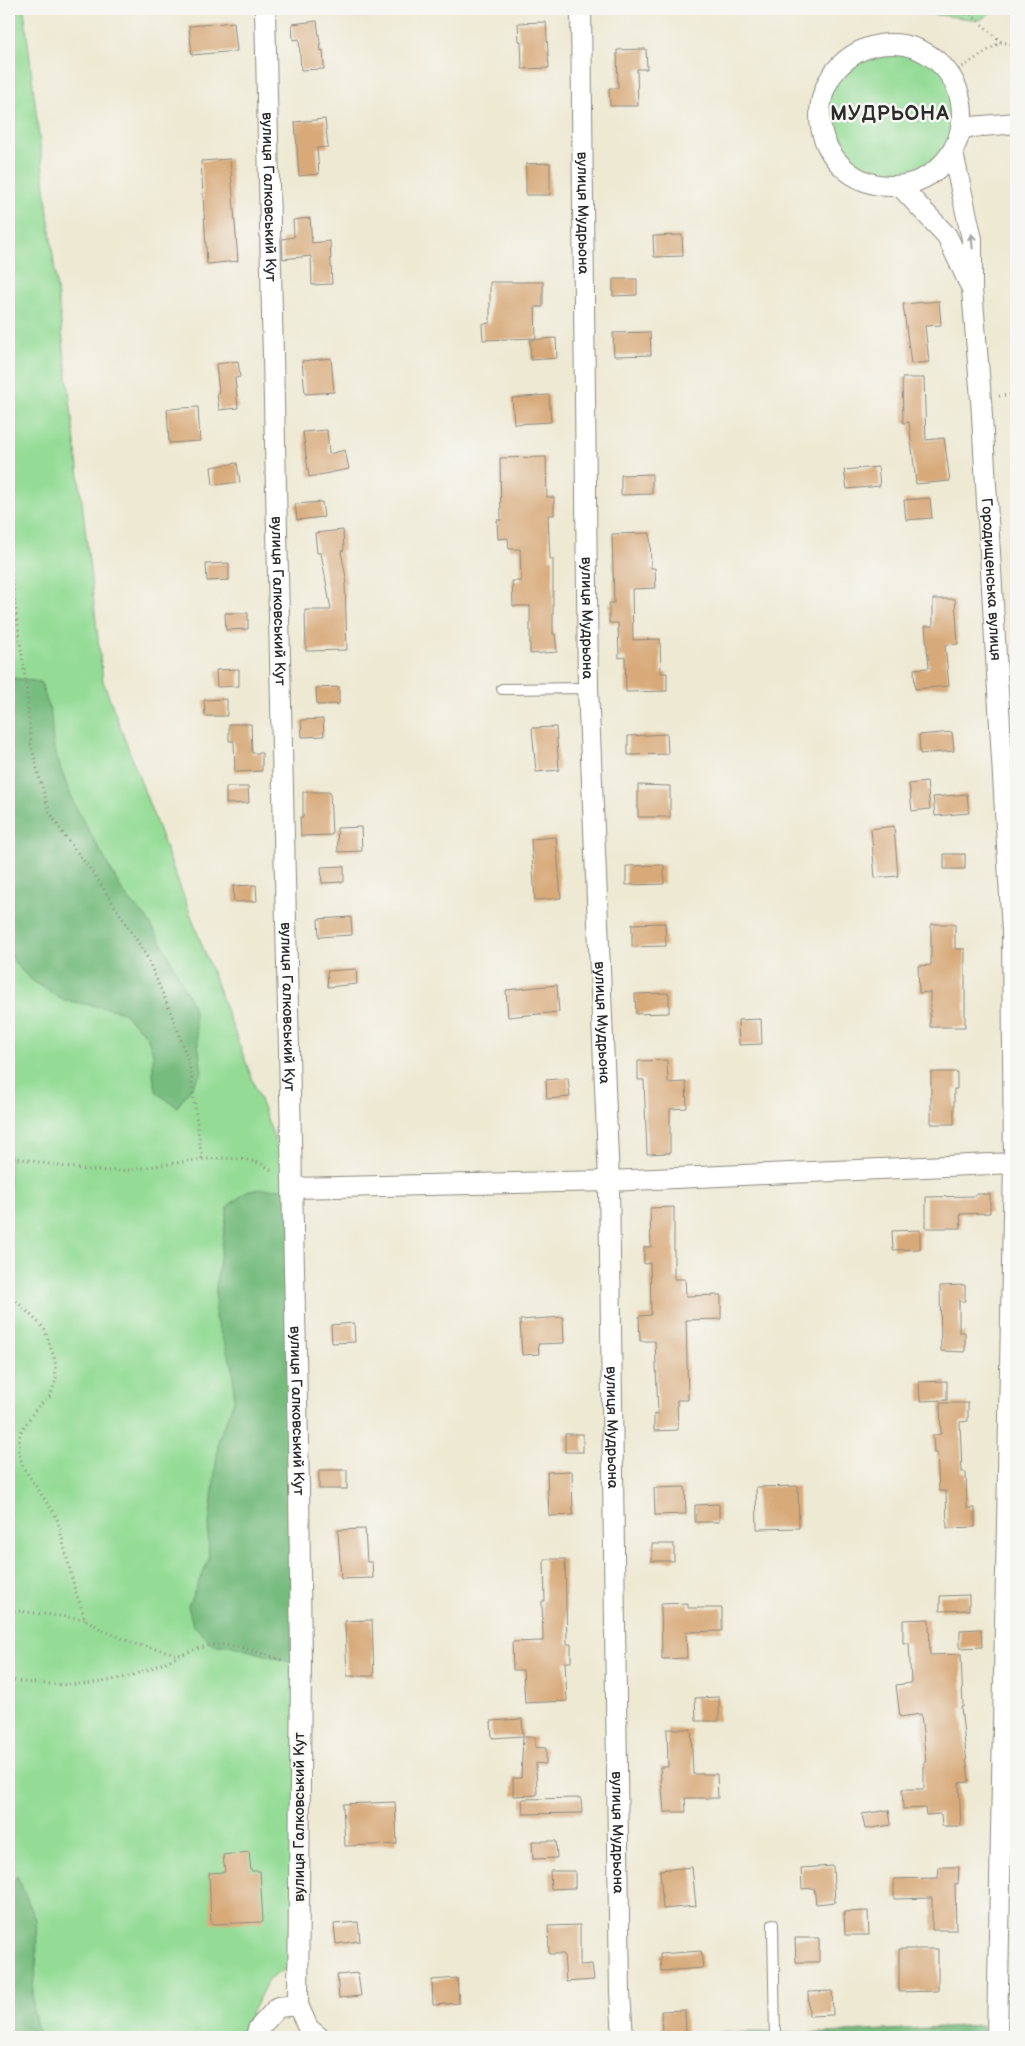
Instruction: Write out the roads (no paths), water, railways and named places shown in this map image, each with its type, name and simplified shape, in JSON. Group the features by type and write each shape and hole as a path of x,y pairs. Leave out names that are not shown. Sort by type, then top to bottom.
{"street":[{"name":"вулиця Галковський Кут","path":"264,9 299,1487 298,2005"},
{"name":"вулиця Мудрьона","path":"581,9 588,688 609,1181 620,1993 623,2037"},
{"path":"897,44 916,48 931,56 950,74 960,98 961,128 953,152 944,164 924,178 900,186 881,186 863,181 847,172 832,156 823,136 821,104 825,88 833,74 848,58 878,45 897,44"},
{"path":"961,128 1016,123"},
{"name":"Городищенська вулиця","path":"953,152 972,239 972,289 981,399 1012,931 1014,1163 997,2037"},
{"name":"Городищенська вулиця","path":"900,186 947,236 972,289"},
{"path":"293,1188 609,1181 1014,1163"},
{"path":"256,2037 258,2030 278,2007 298,2005 308,2028 319,2037"}],"lane":[{"path":"502,690 588,688"},
{"path":"773,1924 775,2037"}],"district":[{"name":"МУДРЬОНА","path":"890,113"}]}
